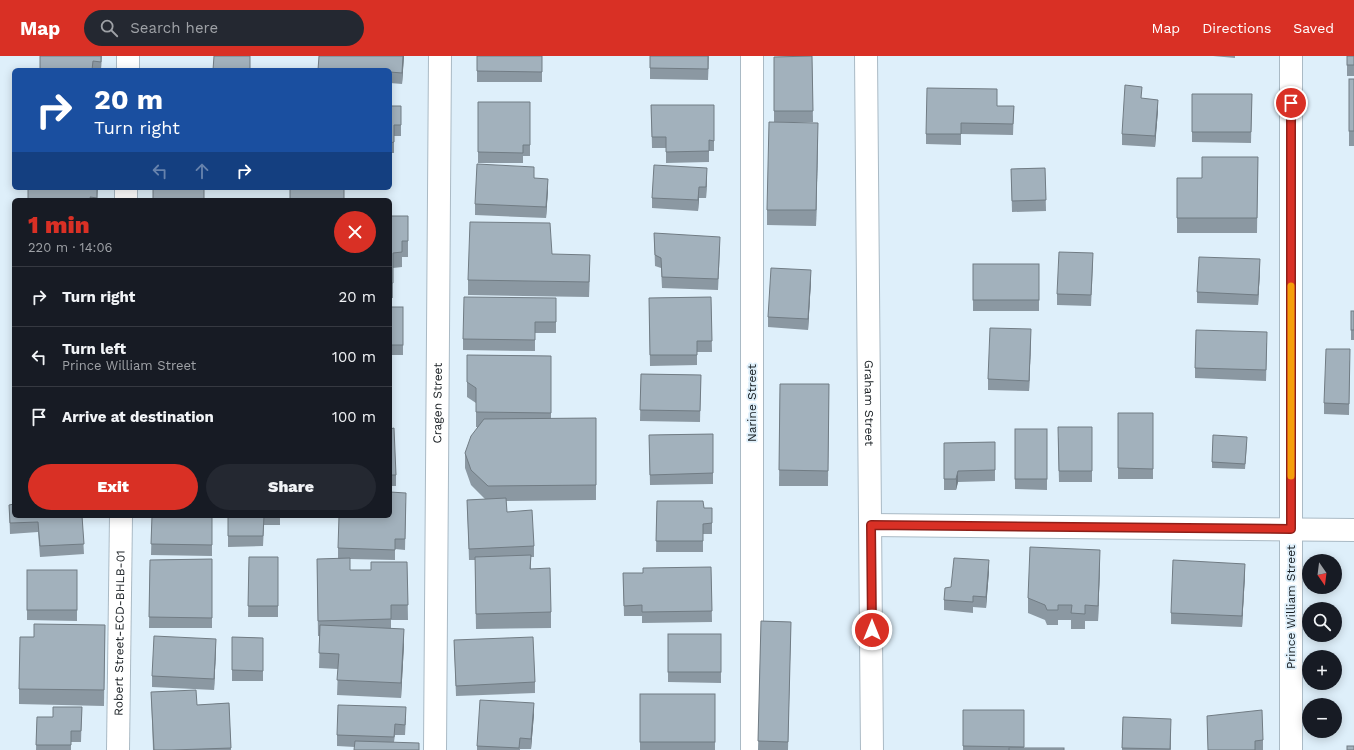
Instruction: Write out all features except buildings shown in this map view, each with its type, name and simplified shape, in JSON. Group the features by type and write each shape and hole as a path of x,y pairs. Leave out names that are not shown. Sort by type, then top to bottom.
{"street":[{"path":"128,56 128,68"},
{"name":"Cragen Street","path":"435,750 440,56"},
{"name":"Narine Street","path":"752,56 752,750"},
{"name":"Graham Street","path":"866,56 872,750"},
{"name":"Prince William Street","path":"1291,56 1291,750"},
{"name":"Robert Street-ECD-BHLB-01","path":"118,750 121,518"},
{"path":"871,525 1354,530"}],"slow traffic":[{"path":"1291,286 1291,476"}],"route":[{"path":"872,630 871,525 1291,529 1291,103"}]}
